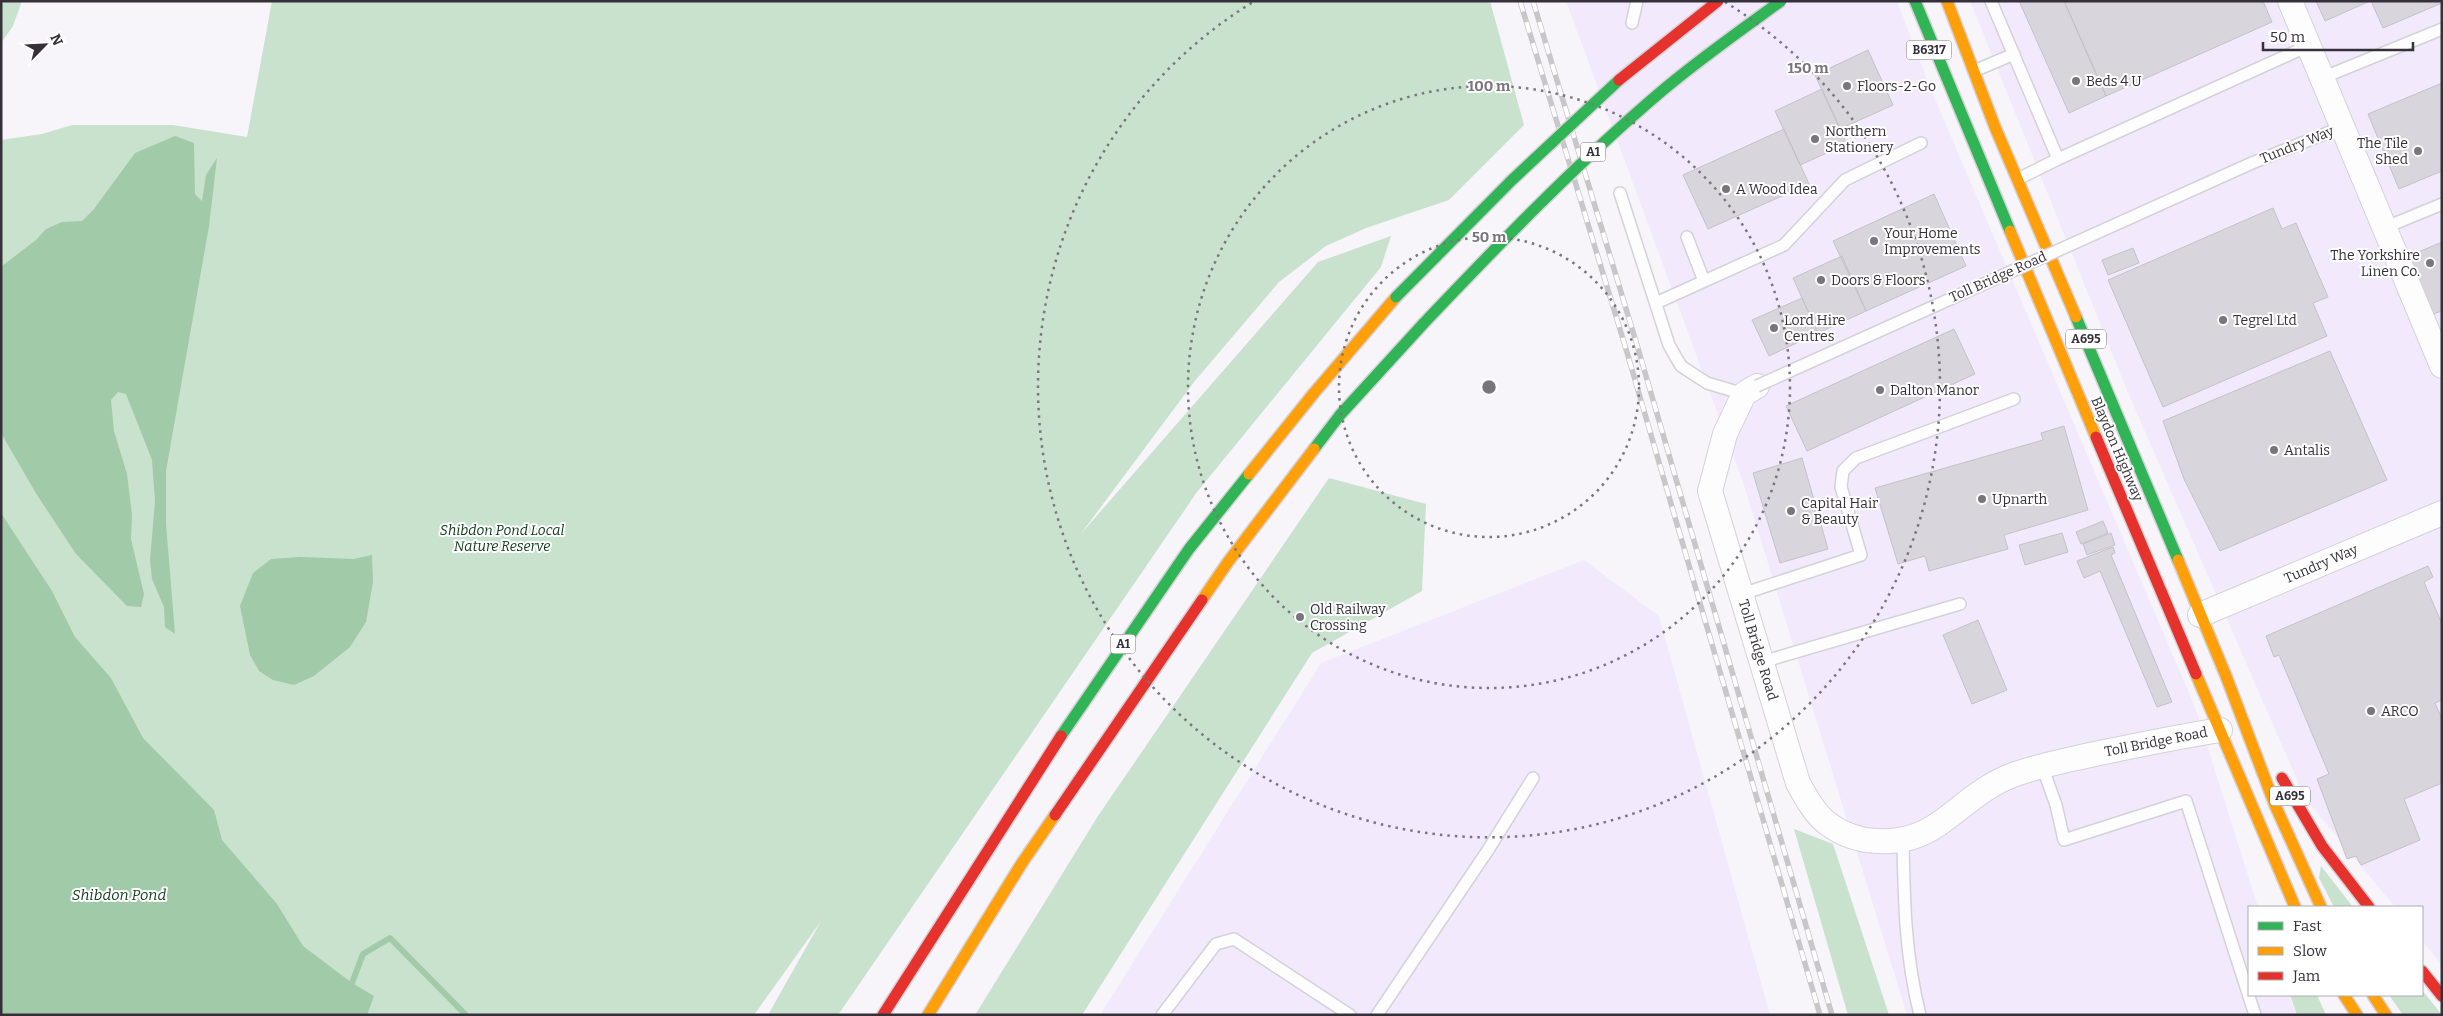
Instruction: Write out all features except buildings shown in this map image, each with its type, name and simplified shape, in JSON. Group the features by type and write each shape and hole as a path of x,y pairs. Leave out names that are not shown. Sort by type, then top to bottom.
{"main road":[{"name":"A1","path":"883,1015 1077,711 1188,549 1314,393 1396,297 1500,189 1554,138 1644,60 1718,1"},
{"name":"A1","path":"929,1015 1022,863 1228,562 1340,415 1524,217 1641,109 1695,65 1780,1"},
{"name":"B6317","path":"1903,1 1954,100"},
{"name":"Blaydon Highway","path":"1915,1 1954,100 2295,906"},
{"name":"Blaydon Highway","path":"1947,1 2018,179 2121,421 2226,676 2275,804 2321,906"},
{"name":"A695","path":"2226,676 2264,741"},
{"name":"A695","path":"2276,767 2293,803 2368,906"},
{"path":"2423,972 2442,996"},
{"path":"2345,996 2357,1015"},
{"path":"2374,996 2386,1015"}],"street":[{"name":"Tundry Way","path":"2290,1 2384,228 2440,355"},
{"name":"Toll Bridge Road","path":"1751,390 1725,434 1710,491 1798,784 1814,810 1827,823 1847,834 1874,841 1903,840 1935,826 1981,791 2012,776 2042,766 2220,730"},
{"name":"Tundry Way","path":"2200,615 2442,513"}],"lane":[{"path":"1632,24 1637,1"},
{"path":"1991,1 2058,158"},
{"path":"2322,78 2442,29"},
{"path":"2018,179 2058,158 2308,46"},
{"path":"1974,71 2014,54"},
{"name":"Tundry Way","path":"2252,163 2342,127"},
{"path":"1656,303 1784,245 1845,180 1921,143"},
{"name":"Toll Bridge Road","path":"1751,390 2252,163"},
{"path":"1620,193 1669,345 1681,366 1707,383 1751,390"},
{"path":"2384,228 2442,204"},
{"path":"1687,237 1704,281"},
{"path":"1742,594 1861,555 1841,487 1843,471 1856,458 2014,399"},
{"path":"1762,662 1960,604"},
{"path":"2042,766 2056,805 2064,840 2186,801 2248,993"},
{"path":"1377,1015 1488,850 1533,778"},
{"path":"1903,840 1904,903 1910,977 1920,1015"},
{"path":"1162,1015 1216,944 1234,939 1350,1015"},
{"path":"2249,996 2255,1015"}],"shaded area":[{"path":"1566,1 1897,1 1929,85 2195,707 2258,906 2248,906 2248,996 2289,996 2296,1015 1907,1015 1744,485"},
{"path":"1970,1 2442,1 2442,965 2423,942 2423,906 2394,906 2305,798 2129,395"},
{"path":"1584,560 1659,616 1770,1015 1100,1015 1321,663"}],"green space":[{"path":"1,1 22,1 13,26 1,43"},
{"name":"Shibdon Pond Local Nature Reserve","path":"272,1 1490,1 1524,125 1449,200 1366,228 1326,246 1279,282 1194,382 1080,535 1318,262 1391,236 1381,267 1197,492 838,1015 768,1015 821,921 754,1015 1,1015 1,140 42,134 72,125 173,125 247,137"},
{"path":"1329,478 1426,504 1422,591 1312,653 1082,1015 975,1015 1098,816"},
{"path":"1794,829 1833,844 1889,1015 1848,1015"},
{"path":"2321,866 2352,906 2333,906 2319,878"},
{"path":"2423,991 2442,1015 2403,1015 2390,996 2423,996"},
{"path":"2290,996 2317,996 2326,1015 2297,1015"}],"water":[{"path":"175,136 194,143 195,194 202,201 206,175 217,158 209,226 166,471 166,524 175,634 165,627 164,607 152,579 150,560 155,501 152,460 126,394 118,392 111,400 114,431 127,474 132,515 131,539 144,594 141,607 127,606 76,554 37,495 1,433 2,266 36,240 46,229 62,222 82,221 94,209 135,153"},
{"name":"Shibdon Pond","path":"1,513 52,591 75,637 111,678 143,738 214,810 222,840 277,904 303,946 352,983 374,996 367,1015 1,1015"},
{"path":"372,555 373,582 366,622 350,647 314,676 294,685 273,680 259,671 250,655 240,606 253,573 271,559 300,557 354,559"}],"waterway":[{"path":"352,983 363,954 390,938 466,1015"}],"railway":[{"path":"1520,1 1626,349 1820,1015"},
{"path":"1533,1 1637,345 1832,1015"}],"traffic: fast":[{"path":"1424,323 1540,203 1631,117 1721,44 1781,1"},
{"path":"1915,1 2010,231"},
{"path":"1396,297 1512,180 1619,80"},
{"path":"2076,317 2178,560"},
{"path":"1314,449 1340,415 1424,323"},
{"path":"1061,736 1189,549 1249,474"}],"traffic: slow":[{"path":"1947,1 1995,127 2076,317"},
{"path":"2010,231 2096,437"},
{"path":"1249,474 1314,393 1396,297"},
{"path":"1202,600 1228,562 1314,449"},
{"path":"2178,560 2226,676 2275,805 2321,906"},
{"path":"2196,674 2295,906"},
{"path":"928,1015 1022,863 1055,815"},
{"path":"2345,996 2357,1015"},
{"path":"2374,996 2386,1015"}],"traffic: jam":[{"path":"1619,80 1718,1"},
{"path":"2096,437 2196,674"},
{"path":"1055,815 1202,600"},
{"path":"883,1015 1061,736"},
{"path":"2282,778 2322,846 2368,906"},
{"path":"2423,972 2442,996"}],"place":[{"name":"Beds 4 U","path":"2076,81"},
{"name":"Floors-2-Go","path":"1847,86"},
{"name":"Northern Stationery","path":"1815,139"},
{"name":"The Tile Shed","path":"2418,151"},
{"name":"A Wood Idea","path":"1726,189"},
{"name":"Your Home Improvements","path":"1874,241"},
{"name":"The Yorkshire Linen Co.","path":"2430,263"},
{"name":"Doors & Floors","path":"1821,280"},
{"name":"Tegrel Ltd","path":"2223,320"},
{"name":"Lord Hire Centres","path":"1774,328"},
{"name":"Dalton Manor","path":"1880,390"},
{"name":"Antalis","path":"2274,450"},
{"name":"Upnarth","path":"1982,499"},
{"name":"Capital Hair & Beauty","path":"1791,511"},
{"name":"Old Railway Crossing","path":"1300,617"},
{"name":"ARCO","path":"2371,711"}]}
